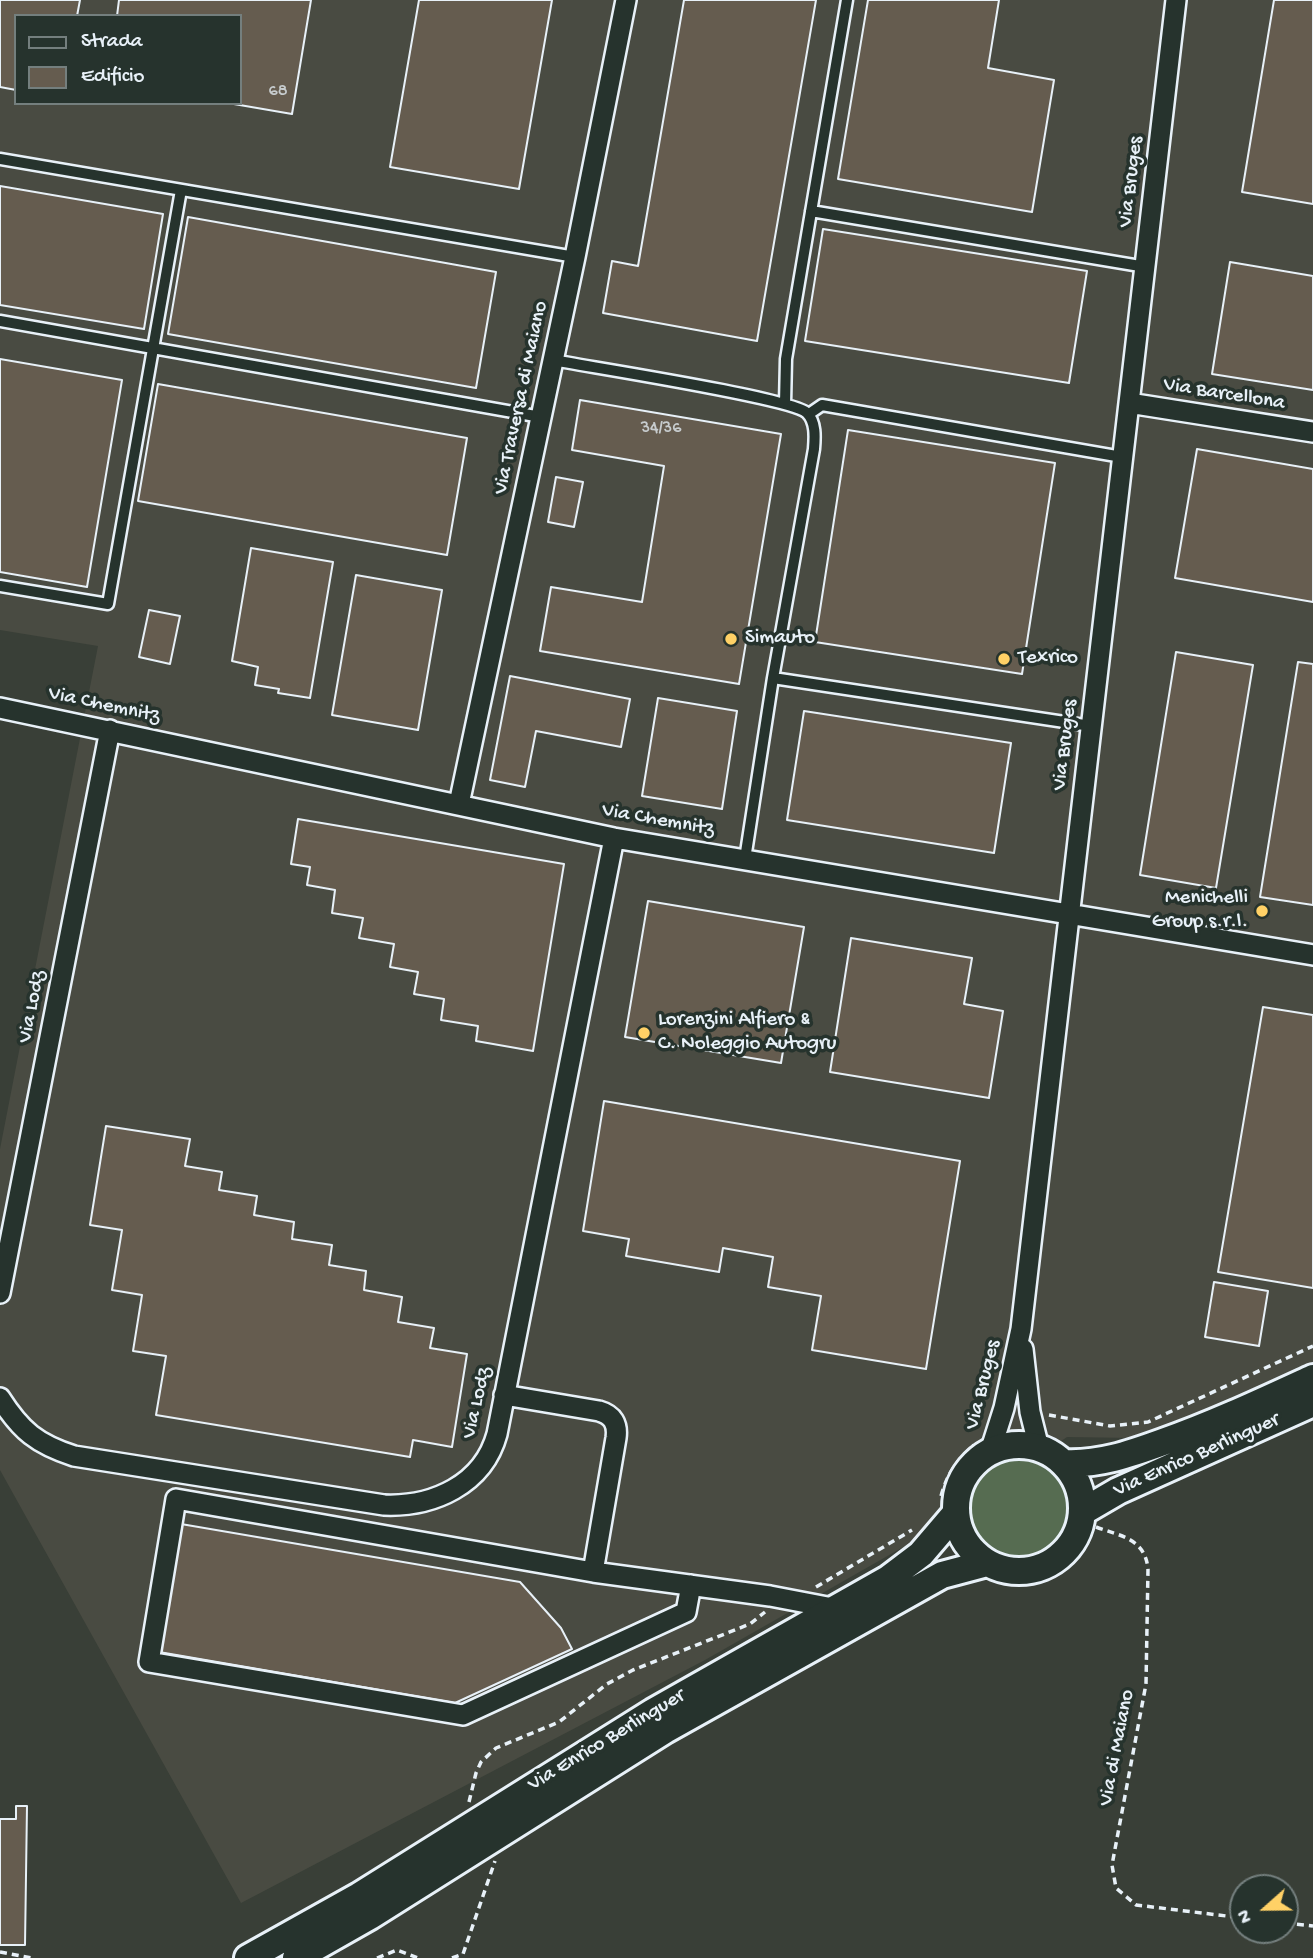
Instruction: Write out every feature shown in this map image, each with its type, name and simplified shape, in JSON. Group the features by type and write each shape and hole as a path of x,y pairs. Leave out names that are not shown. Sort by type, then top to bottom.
{"main road":[{"name":"Via Enrico Berlinguer","path":"1063,1463 1107,1461 1134,1453 1207,1426 1313,1378"},
{"name":"Via Enrico Berlinguer","path":"296,1958 370,1916 665,1730 942,1575 987,1563 1000,1569 1015,1571 1044,1566 1057,1559 1068,1548 1076,1536 1081,1517 1118,1491 1313,1404"},
{"path":"989,1451 1016,1445 1039,1448 1063,1463 1078,1488 1081,1517"},
{"name":"Via Enrico Berlinguer","path":"248,1958 359,1896 653,1712 838,1609 910,1563 956,1513 962,1480 975,1462 989,1451"},
{"path":"956,1513 962,1536 987,1563"}],"street":[{"name":"Via Traversa di Maiano","path":"459,804 575,257 626,0"},
{"name":"Via Bruges","path":"989,1451 1004,1408 1021,1329 1177,0"},
{"name":"Via Barcellona","path":"1129,402 1313,432"},
{"name":"Via Chemnitz","path":"0,708 614,838 1313,955"},
{"name":"Via Lodz","path":"0,1293 110,730"},
{"name":"Via Lodz","path":"0,1398 29,1436 51,1449 74,1456 400,1506 436,1498 455,1489 472,1476 493,1446 614,838"},
{"name":"Via Bruges","path":"1021,1329 1028,1396 1039,1448"},
{"path":"504,1395 599,1411 615,1422 617,1438 593,1572"},
{"path":"691,1585 686,1612 463,1715 149,1662 176,1499 593,1572 691,1585 770,1596 838,1609"}],"lane":[{"path":"785,404 786,359 846,0"},
{"path":"0,159 575,257"},
{"path":"0,586 108,604 181,190"},
{"path":"811,211 1146,267"},
{"path":"0,321 541,417"},
{"path":"553,360 785,404 798,407 809,414 815,430 814,449 773,678 745,859"},
{"path":"809,414 822,405 1122,457"},
{"path":"773,678 1091,726"}],"path":[{"name":"Via di Maiano","path":"1081,1517 1133,1540 1147,1557 1146,1684 1112,1865 1116,1888 1136,1905 1229,1916"},
{"path":"467,1810 481,1762 496,1748 559,1722 607,1684 633,1670 750,1624 764,1614 770,1596"},
{"path":"452,1958 463,1954 496,1861 494,1852"},
{"path":"377,1958 397,1950 418,1958"},
{"path":"0,1952 32,1958"}],"shaded area":[{"path":"0,0 1313,0 1313,1362 1265,1385 1136,1438 1067,1437 912,1542 705,1660 241,1903 0,1470 0,1149 98,646 0,630"}],"green space":[{"path":"1018,1460 1037,1464 1053,1474 1063,1490 1067,1509 1063,1528 1053,1544 1037,1554 1018,1558 999,1554 983,1544 973,1528 969,1509 973,1490 983,1474 999,1464"}],"building":[{"path":"0,0 80,0 77,14 14,14 14,90 0,87"},
{"path":"119,0 311,0 292,114 240,105 242,105 242,14 117,14"},
{"path":"419,0 552,0 519,189 390,167"},
{"path":"684,0 816,0 757,341 603,313 612,261 638,266"},
{"path":"868,0 999,0 988,68 1054,80 1032,212 838,179"},
{"path":"1274,0 1313,0 1313,204 1242,192"},
{"path":"0,186 163,214 144,329 0,305"},
{"path":"188,217 496,272 476,388 168,334"},
{"path":"823,229 1087,271 1069,383 805,341"},
{"path":"1230,262 1313,276 1313,390 1212,374"},
{"path":"0,359 122,380 87,587 0,572"},
{"path":"158,384 467,438 447,555 138,501"},
{"path":"580,400 781,434 739,684 540,651 551,587 642,602 664,466 572,450"},
{"path":"848,430 1055,463 1022,674 815,642"},
{"path":"1197,449 1313,469 1313,602 1175,578"},
{"path":"556,477 583,482 574,527 548,522"},
{"path":"251,548 333,562 310,698 278,693 279,689 255,685 258,667 232,661"},
{"path":"356,575 442,590 418,730 332,715"},
{"path":"149,610 180,616 170,664 139,657"},
{"path":"1176,652 1253,665 1216,888 1140,875"},
{"path":"1298,662 1313,664 1313,905 1260,897"},
{"path":"510,676 630,699 621,747 536,731 525,787 490,780"},
{"path":"658,698 737,711 722,809 642,796"},
{"path":"804,711 1011,743 994,853 787,820"},
{"path":"298,819 564,864 533,1051 476,1041 478,1026 441,1020 444,999 414,994 418,972 390,967 394,944 359,938 363,918 332,913 335,890 307,885 310,867 291,864"},
{"path":"648,901 804,927 781,1063 625,1037"},
{"path":"851,938 972,958 964,1004 1003,1011 989,1098 830,1072"},
{"path":"1263,1007 1313,1015 1313,1288 1218,1272"},
{"path":"604,1101 960,1161 926,1369 812,1350 821,1296 768,1287 773,1257 723,1248 719,1272 626,1256 629,1239 583,1231"},
{"path":"106,1126 190,1139 185,1166 222,1172 219,1190 257,1196 254,1215 294,1222 292,1239 332,1245 329,1265 366,1271 364,1290 402,1297 398,1322 434,1328 430,1348 467,1354 452,1447 413,1440 410,1457 156,1415 166,1356 133,1351 142,1295 112,1290 122,1230 90,1225"},
{"path":"1214,1282 1268,1291 1259,1346 1205,1337"},
{"path":"181,1524 520,1582 561,1628 572,1649 455,1703 159,1652"},
{"path":"16,1806 27,1806 25,1945 0,1945 0,1819 16,1819"}],"place":[{"name":"Simauto","path":"731,639"},
{"name":"Texrico","path":"1004,659"},
{"name":"Menichelli Group s.r.l.","path":"1262,911"},
{"name":"Lorenzini Alfiero & C. Noleggio Autogru","path":"644,1033"}]}
